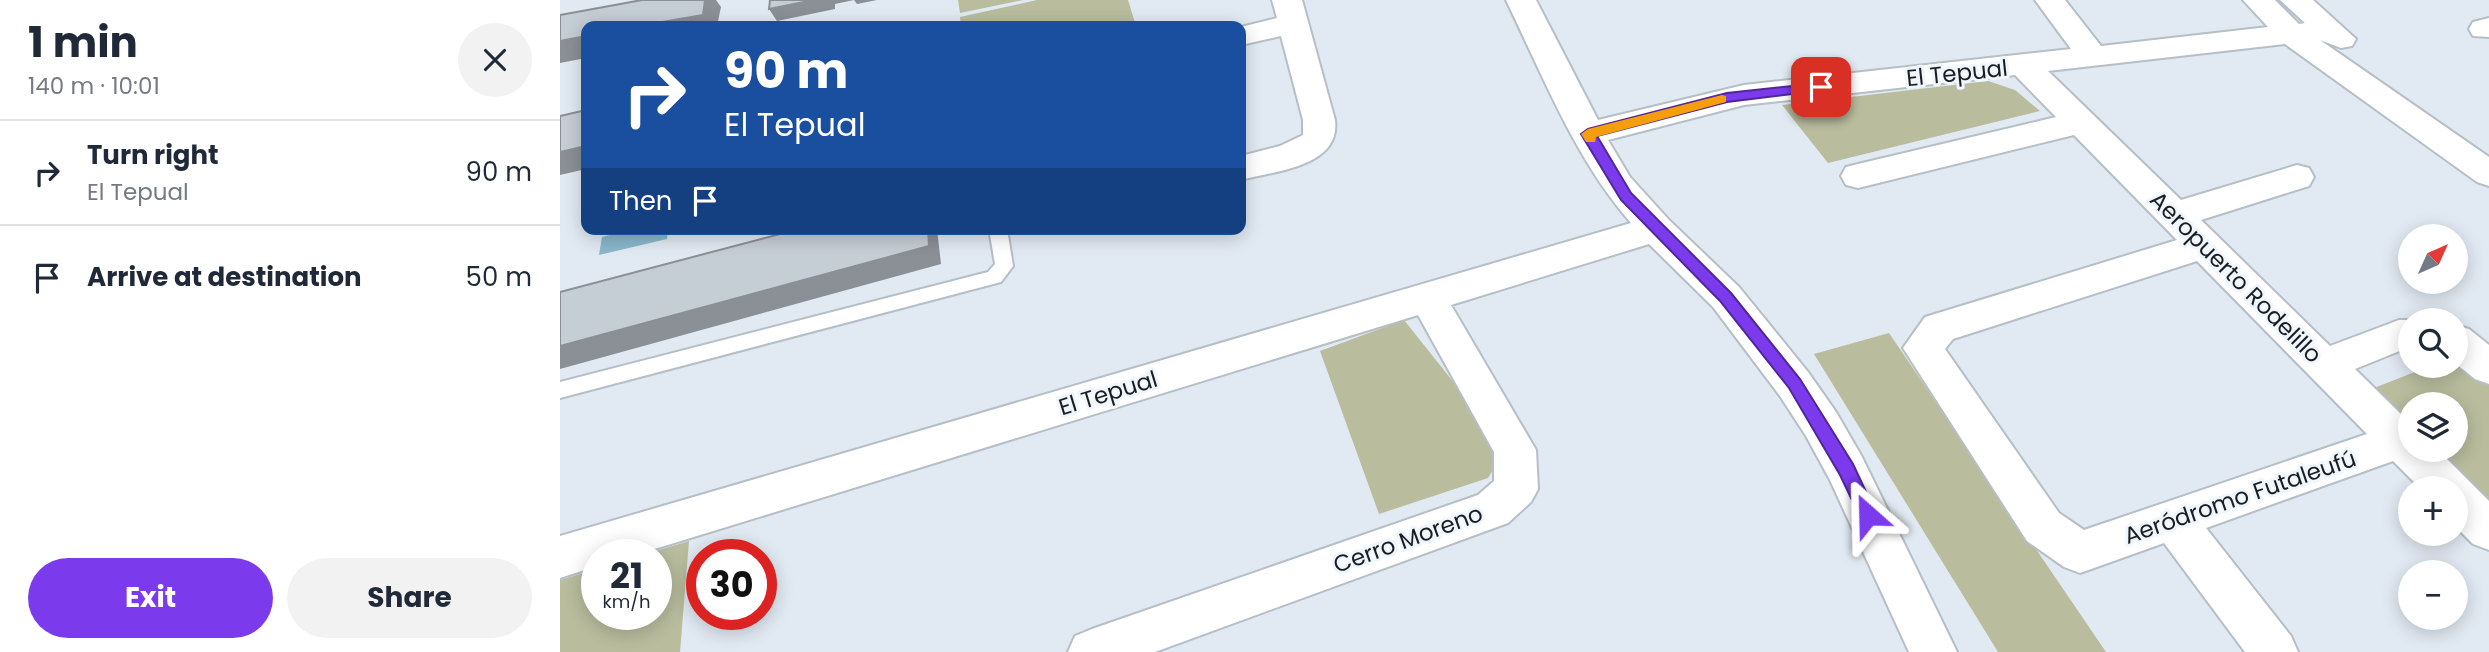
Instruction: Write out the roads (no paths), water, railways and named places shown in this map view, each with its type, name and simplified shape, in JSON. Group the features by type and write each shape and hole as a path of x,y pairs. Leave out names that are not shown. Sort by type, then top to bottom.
{"street":[{"path":"1521,0 1588,134 1618,186 1656,229 1726,297 1794,384 1847,470 1931,652"},
{"path":"2050,0 2094,58"},
{"path":"2258,0 2292,35 2489,174"},
{"path":"2295,0 2330,30 2489,143"},
{"path":"1246,34 1290,12 1319,120 1320,134 1315,144 1298,152 1246,167"},
{"name":"El Tepual","path":"1588,134 1744,95 2330,30"},
{"name":"Aeropuerto Rodelillo","path":"2024,65 2398,439"},
{"path":"1858,176 2081,122"},
{"path":"2174,215 2297,177"},
{"name":"El Tepual","path":"560,557 1656,229"},
{"name":"Aeródromo Futaleufú","path":"2204,245 1939,328 1923,348 2043,527 2080,552 2398,442"},
{"name":"Cerro Moreno","path":"1092,652 1493,509 1516,489 1515,450 1427,297"},
{"path":"2323,365 2398,335"},
{"path":"2468,351 2489,368"},
{"name":"Aeropuerto Rodelillo","path":"2421,462 2436,476"},
{"path":"2468,509 2489,530"},
{"path":"2173,520 2274,652"}],"lane":[{"path":"560,390 986,279 1004,267 999,235"}],"water":[{"path":"667,235 667,239 599,255 602,237"}]}
